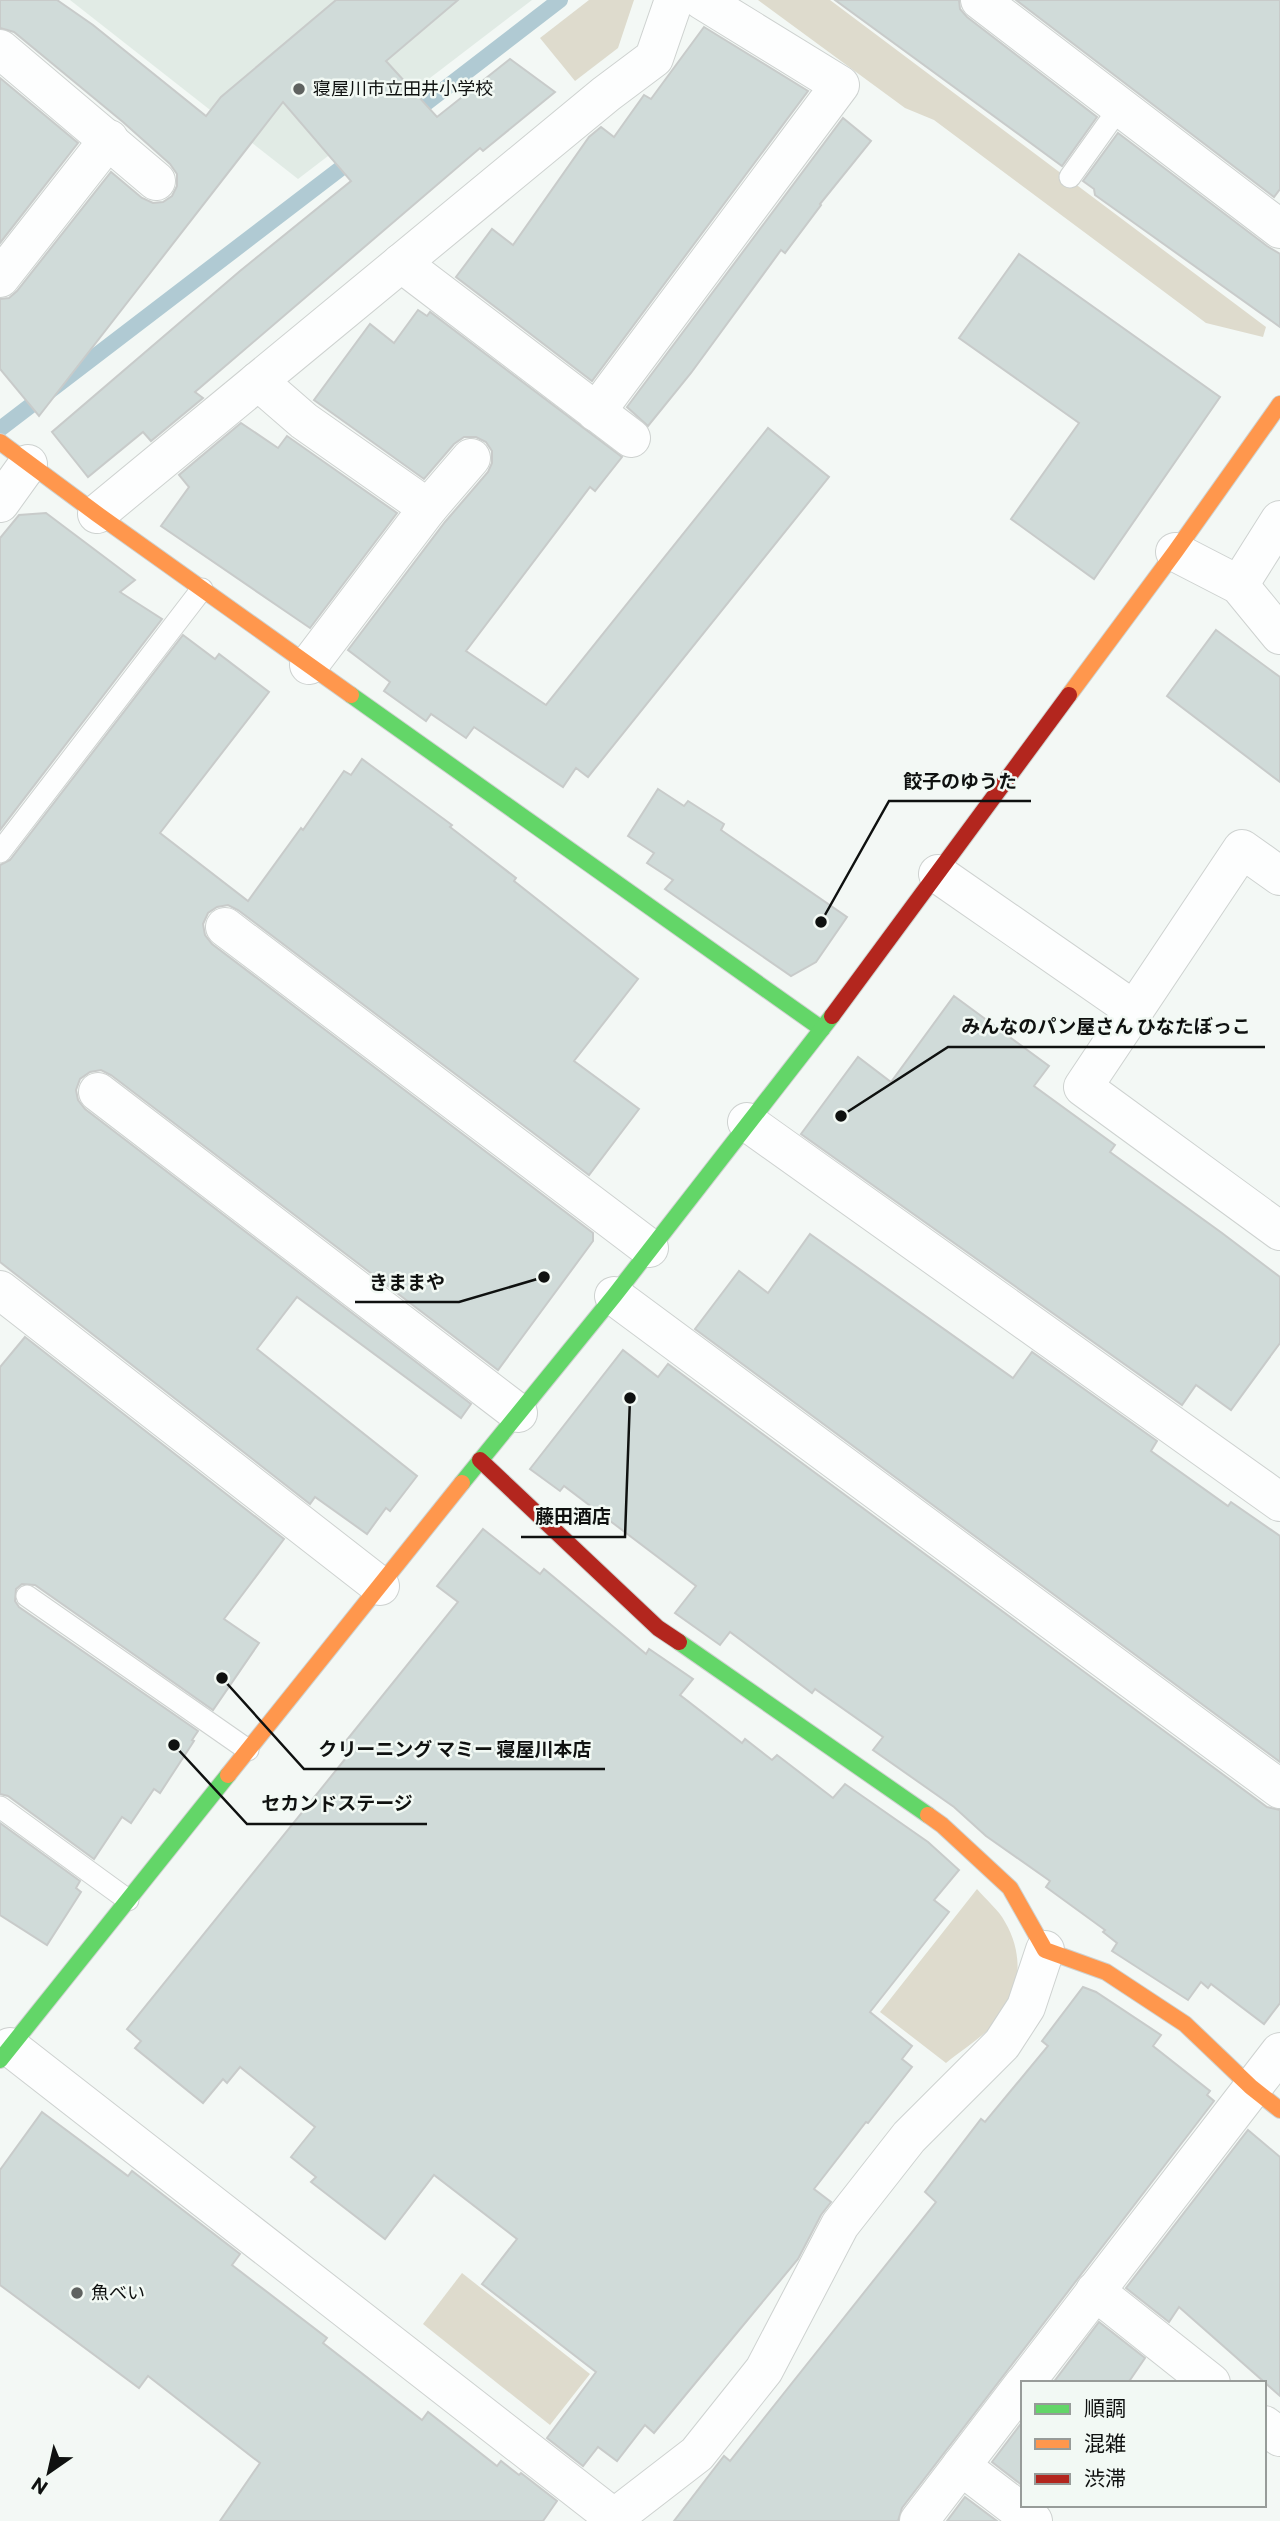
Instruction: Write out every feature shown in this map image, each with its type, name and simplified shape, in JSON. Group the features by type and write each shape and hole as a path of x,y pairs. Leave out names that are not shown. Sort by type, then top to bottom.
{"street":[{"path":"97,514 606,93 654,58 674,0"},
{"path":"596,412 840,85 702,0"},
{"path":"980,0 1280,229"},
{"path":"0,49 156,181"},
{"path":"0,278 109,139"},
{"path":"401,263 631,438"},
{"path":"257,381 304,421 428,508"},
{"path":"1045,1950 1026,2007 1002,2044 909,2137 840,2225 764,2370 697,2454 596,2514 5,2054 614,1296 822,1029 1175,552 1273,431 1280,404"},
{"path":"0,503 16,454 822,1029"},
{"path":"309,665 428,508 471,458"},
{"path":"1238,585 1280,520"},
{"path":"1175,552 1238,585 1280,635"},
{"path":"1280,876 1242,849 1083,1087 1280,1231"},
{"path":"938,874 1134,1010"},
{"path":"225,927 649,1248"},
{"path":"97,1092 518,1413"},
{"path":"747,1122 1280,1502"},
{"path":"0,1290 380,1586"},
{"path":"614,1296 1280,1789"},
{"path":"480,1460 658,1628 942,1825 1010,1888 1045,1950 1106,1972 1185,2024 1266,2098"},
{"path":"1026,2381 1094,2291 1266,2098 1280,2052"},
{"path":"1094,2291 1208,2381"},
{"path":"919,2521 1021,2388"},
{"path":"961,2466 1033,2521"}],"lane":[{"path":"1070,177 1121,107"},
{"path":"0,852 202,589"},
{"path":"27,1596 248,1751"},
{"path":"0,1807 128,1900"}],"shaded area":[{"name":"寝屋川市立田井小学校","path":"70,0 532,0 298,179"},
{"path":"589,0 634,0 618,48 575,81 540,38"},
{"path":"758,0 830,0 1266,327 1263,337 1206,323 934,120 905,108"},
{"path":"977,1889 999,1913 1011,1934 1017,1958 1016,1983 1013,1995 1000,2018 946,2063 880,2012"},
{"path":"462,2273 590,2374 550,2425 423,2324"}],"building":[{"path":"0,0 57,0 93,25 206,116 221,97 336,0 458,0 386,61 437,117 510,59 555,92 483,151 480,148 195,392 203,398 151,441 143,432 88,477 52,432 240,271 351,181 283,102 39,416 0,369 0,299 9,298 17,291 111,172 142,198 153,203 163,202 172,196 177,186 177,174 170,164 123,122 14,32 0,28"},
{"path":"835,0 959,0 960,9 967,17 1097,117 1062,166"},
{"path":"1016,0 1280,0 1280,189 1274,197"},
{"path":"704,27 808,91 592,381 456,277 492,229 513,245 589,137 601,127 614,137 644,95 651,99"},
{"path":"0,78 78,143 0,243"},
{"path":"843,118 871,141 785,253 781,250 691,373 648,426 627,407"},
{"path":"1118,133 1280,254 1280,327 1095,195 1094,189 1083,181"},
{"path":"1019,254 1220,397 1094,579 1011,519 1079,423 959,338"},
{"path":"418,310 427,316 430,312 622,457 595,491 590,487 466,651 546,705 768,428 829,477 588,777 576,768 563,787 474,727 466,738 431,714 426,721 384,691 390,682 348,650 445,522 488,472 492,463 492,451 486,442 476,437 464,437 454,444 424,479 314,400 370,324 394,343"},
{"path":"241,423 278,448 287,436 397,513 310,628 161,526 189,487 179,475"},
{"path":"46,513 135,580 120,592 162,619 0,830 0,538 19,515"},
{"path":"1216,630 1280,677 1280,782 1167,696"},
{"path":"183,635 215,659 219,654 269,692 160,833 248,901 344,771 351,775 362,759 452,825 450,827 516,878 514,881 638,979 574,1061 639,1109 589,1175 238,910 228,905 217,907 208,913 203,924 205,935 212,944 593,1233 593,1241 498,1370 111,1075 101,1070 90,1072 80,1079 76,1090 78,1100 85,1109 471,1404 461,1418 297,1297 257,1349 417,1476 390,1511 386,1508 367,1534 315,1497 310,1504 0,1262 0,865 10,860"},
{"path":"658,789 684,806 688,801 724,824 721,830 847,917 816,962 791,976 665,889 673,880 647,863 654,853 628,836"},
{"path":"954,996 1049,1066 1034,1086 1115,1145 1110,1152 1280,1277 1280,1343 1231,1410 1196,1385 1182,1405 801,1134 858,1057 891,1082"},
{"path":"810,1234 1013,1378 1032,1352 1157,1441 1151,1451 1228,1506 1231,1502 1280,1536 1280,1762 695,1329 739,1271 768,1293"},
{"path":"25,1337 284,1539 224,1619 259,1643 213,1710 35,1585 22,1584 16,1589 15,1601 19,1607 198,1731 160,1793 154,1789 131,1823 122,1817 94,1859 8,1796 0,1794 0,1367"},
{"path":"623,1350 658,1377 668,1364 1267,1807 1280,1810 1280,2003 1264,2024 1211,1984 1208,1988 1201,1982 1188,2000 1112,1951 1117,1943 1103,1932 1105,1930 1046,1887 1050,1881 986,1836 954,1807 873,1750 883,1737 815,1689 812,1693 730,1632 720,1645 675,1613 696,1586 564,1486 560,1491 530,1469"},
{"path":"483,1529 540,1574 544,1569 646,1654 649,1649 693,1679 680,1695 742,1743 745,1739 772,1760 777,1755 833,1798 845,1784 928,1842 959,1870 934,1900 949,1912 870,2012 912,2046 902,2059 912,2067 814,2189 831,2202 821,2215 798,2259 654,2433 645,2425 617,2461 598,2447 583,2466 547,2438 596,2372 482,2284 517,2239 434,2175 385,2239 311,2182 316,2177 291,2157 315,2127 240,2067 227,2083 223,2079 203,2103 135,2048 141,2041 127,2029 350,1753 342,1746 458,1602 437,1586"},
{"path":"0,1823 80,1881 76,1888 81,1892 47,1945 0,1915"},
{"path":"1083,1987 1096,1992 1161,2035 1153,2046 1210,2091 1207,2095 1214,2101 902,2508 898,2521 674,2521 724,2456 730,2461 936,2202 925,2192 981,2119 985,2122 1048,2046 1042,2041"},
{"path":"42,2112 128,2176 132,2171 240,2254 232,2265 327,2338 323,2343 422,2420 428,2412 497,2466 501,2461 557,2501 543,2521 220,2521 260,2463 148,2376 139,2388 0,2285 0,2170"},
{"path":"1248,2130 1280,2157 1280,2396 1179,2307 1169,2322 1126,2288"},
{"path":"1099,2322 1145,2358 1129,2381 1055,2381"},
{"path":"1021,2424 1021,2484 992,2462"},
{"path":"965,2497 997,2521 947,2521"}],"waterway":[{"path":"408,117 560,0"},
{"path":"0,429 357,156"}],"traffic: fast":[{"path":"351,695 822,1029"},
{"path":"462,1483 614,1296 832,1016"},
{"path":"679,1642 928,1815"},
{"path":"0,2060 228,1775"}],"traffic: slow":[{"path":"1069,695 1280,404"},
{"path":"0,442 351,695"},
{"path":"228,1775 462,1483"},
{"path":"928,1815 1010,1888 1045,1950 1106,1972 1185,2024 1251,2087 1280,2110"}],"traffic: jam":[{"path":"832,1016 1069,695"},
{"path":"480,1460 658,1628 679,1642"}],"place":[{"name":"寝屋川市立田井小学校","path":"299,89"},
{"name":"餃子のゆうた","path":"821,922"},
{"name":"みんなのパン屋さん ひなたぼっこ","path":"841,1116"},
{"name":"きままや","path":"544,1277"},
{"name":"藤田酒店","path":"630,1398"},
{"name":"クリーニング マミー 寝屋川本店","path":"222,1678"},
{"name":"セカンドステージ","path":"174,1745"},
{"name":"魚べい","path":"77,2293"}]}
